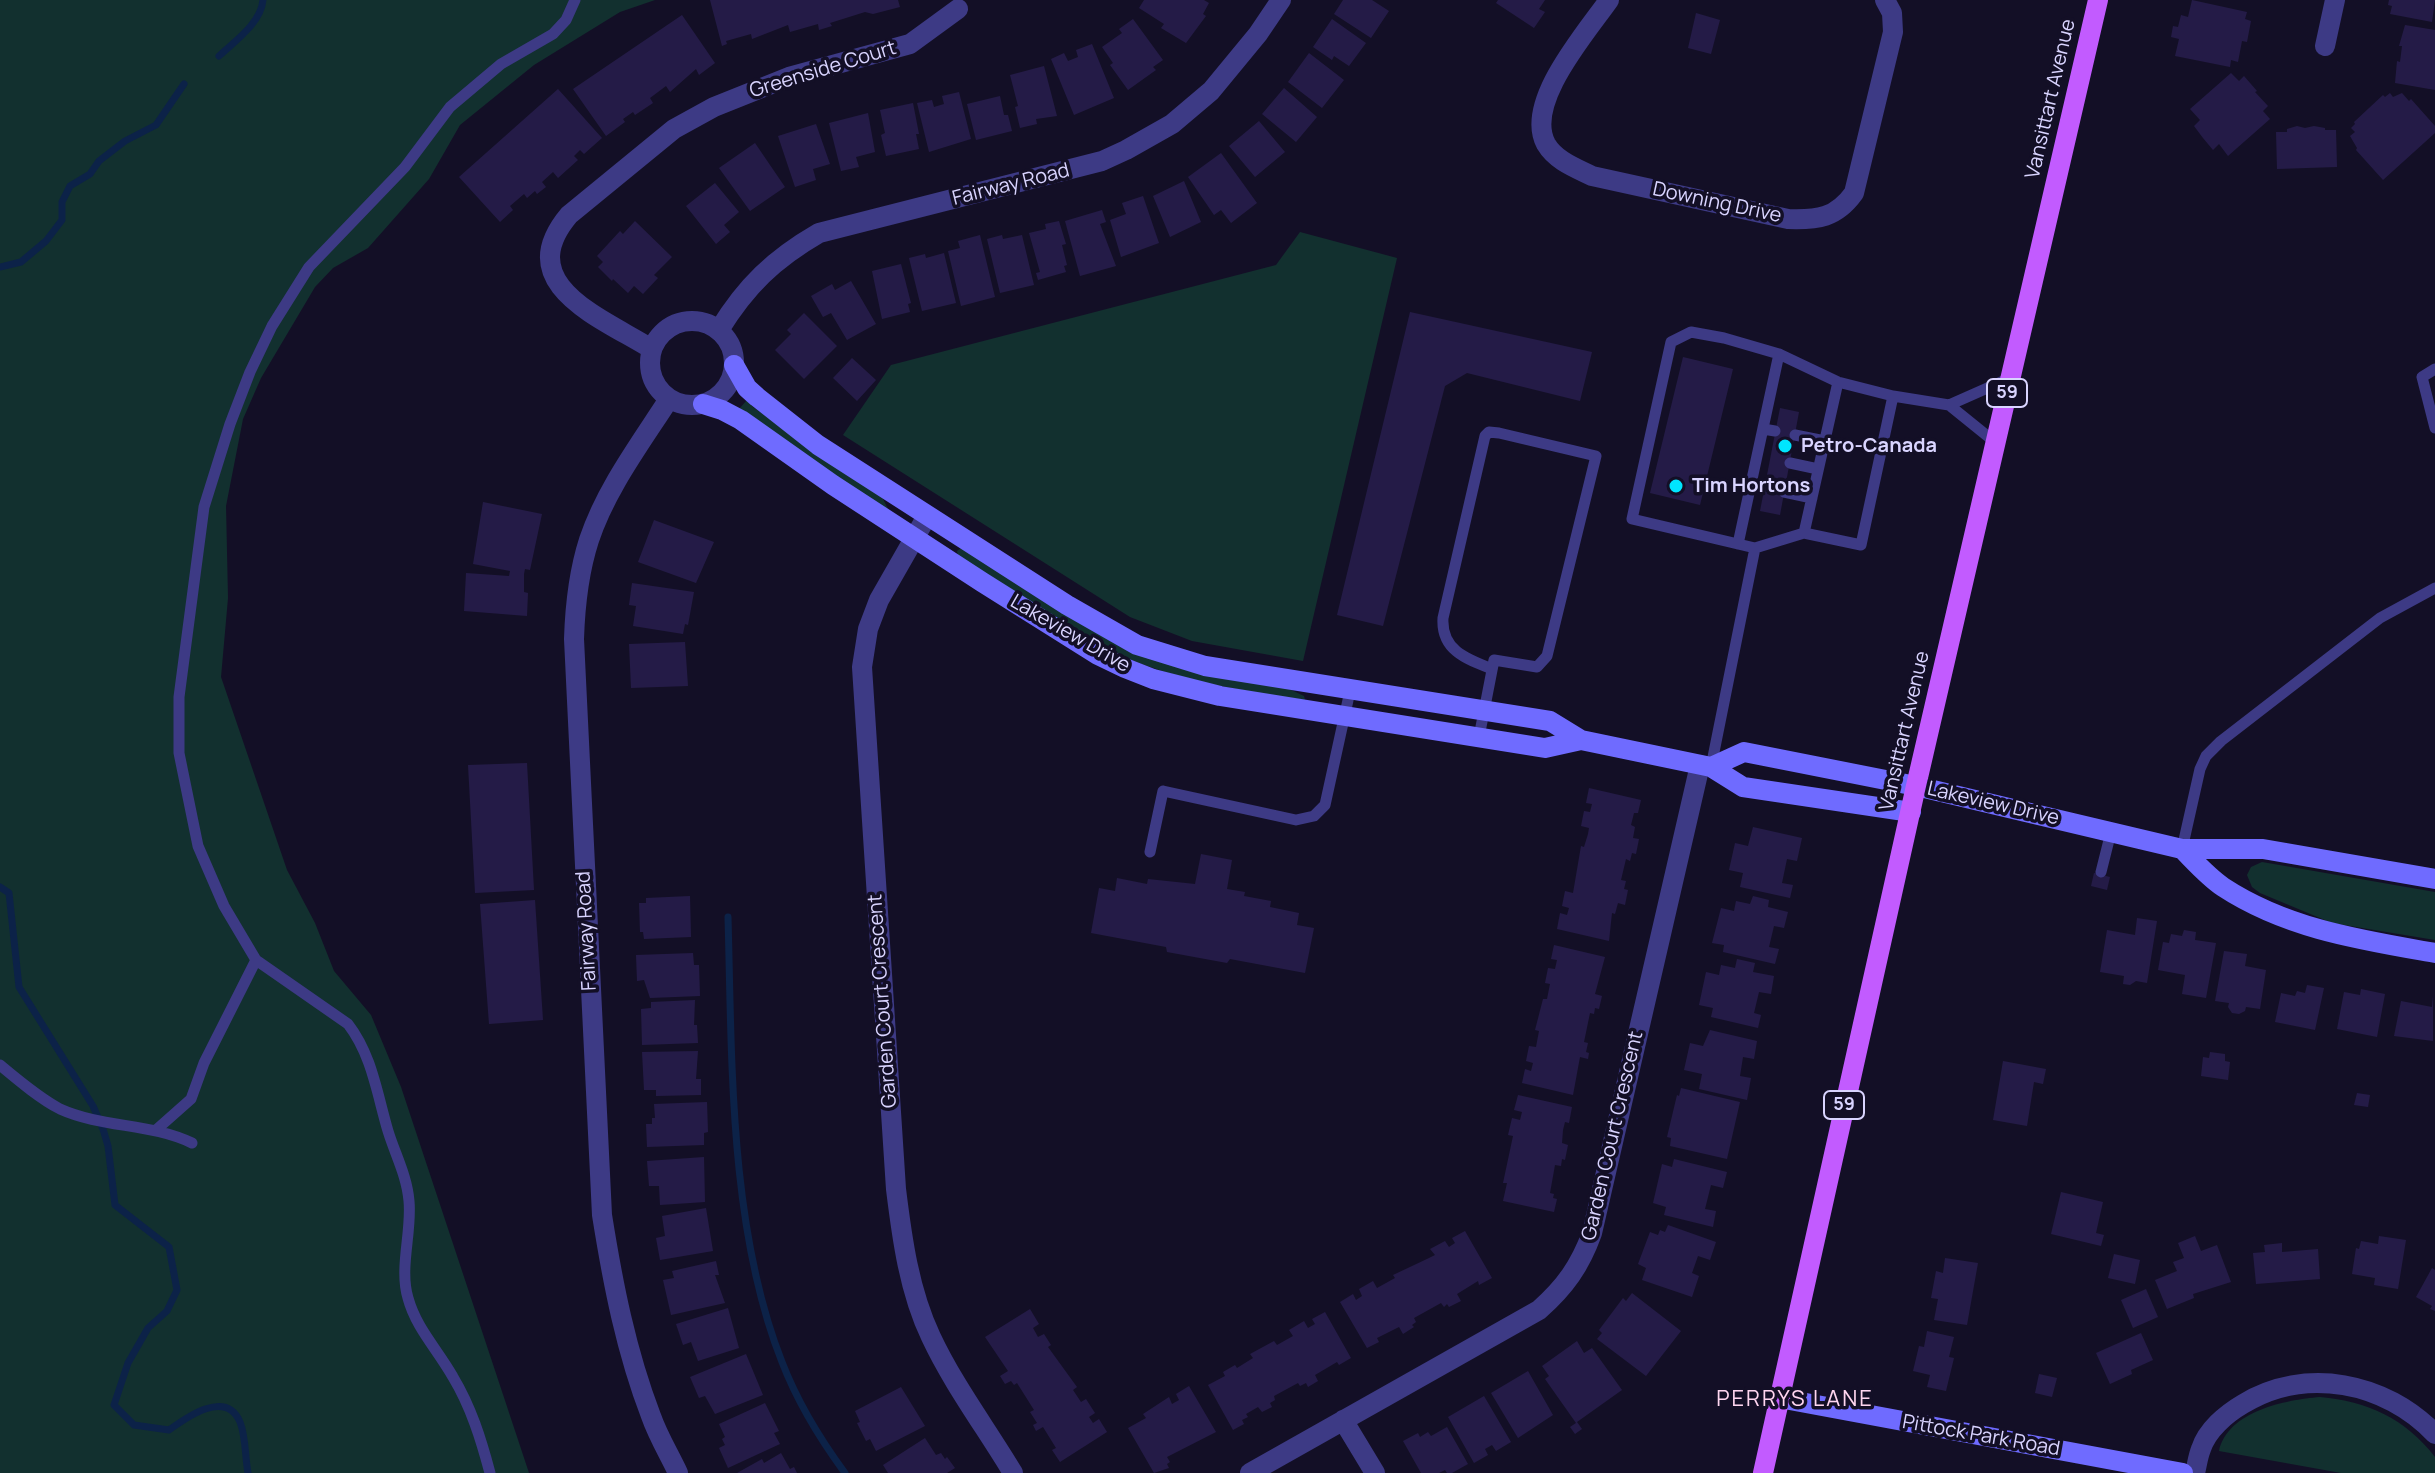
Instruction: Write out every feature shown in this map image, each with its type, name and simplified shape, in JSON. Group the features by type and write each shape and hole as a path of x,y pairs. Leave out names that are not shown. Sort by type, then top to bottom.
{"main road":[{"name":"Vansittart Avenue","path":"1763,1473 1916,786 2098,0"}],"street":[{"name":"Fairway Road","path":"719,330 736,301 767,269 790,250 819,233 1102,161 1159,132 1211,91 1258,34 1281,0"},
{"name":"Downing Drive","path":"1609,0 1553,84 1540,118 1546,144 1564,162 1592,176 1788,219 1816,220 1844,207 1854,193 1893,32 1892,13 1885,0"},
{"path":"2325,46 2335,0"},
{"name":"Greenside Court","path":"650,348 582,307 566,295 555,281 550,266 550,248 556,232 569,215 674,129 714,107 789,77 910,44 958,9"},
{"path":"696,320 719,330 733,352 732,378 726,389 703,404 689,406 669,399 655,385 650,372 650,348 660,334 670,326 696,320"},
{"name":"Lakeview Drive","path":"734,365 747,388 792,427 1078,612 1137,645 1205,666 1550,721 1581,740 1705,766 1743,787 1911,812"},
{"name":"Fairway Road","path":"669,399 615,484 594,527 584,564 574,639 602,1215 614,1288 632,1361 651,1418 678,1473"},
{"name":"Lakeview Drive","path":"703,404 741,420 833,485 1098,655 1125,668 1186,689 1545,748 1581,740"},
{"name":"Garden Court Crescent","path":"927,516 879,600 868,629 862,667 896,1189 908,1262 920,1311 931,1338 1013,1473"},
{"name":"Lakeview Drive","path":"1705,766 1744,752 1916,786 2182,849 2263,849 2435,879"},
{"name":"Garden Court Crescent","path":"1250,1473 1539,1310 1563,1289 1581,1262 1592,1233 1705,766"},
{"path":"2182,849 2221,886 2284,918 2350,939 2435,953"},
{"path":"2195,1473 2201,1448 2227,1415 2249,1400 2293,1386 2336,1384 2378,1394 2404,1406 2435,1434"},
{"name":"Pittock Park Road","path":"1779,1398 1959,1434 2183,1473"},
{"path":"1343,1420 1375,1473"}],"lane":[{"path":"490,1473 467,1403 413,1313 406,1293 410,1224 407,1182 388,1132 367,1057 359,1038 348,1024 256,960 224,906 198,846 179,753 179,697 197,550 212,476 250,372 278,315 309,267 405,167 450,107 501,64 553,34 566,20 575,0"},
{"path":"1893,396 1861,545 1804,533 1755,548 1632,519 1671,342 1691,332 1779,354 1838,382 1893,396 1949,405 1996,443"},
{"path":"1738,544 1758,486 1779,354"},
{"path":"2435,369 2422,377 2435,428"},
{"path":"1949,405 2011,378"},
{"path":"1804,533 1838,382"},
{"path":"1479,737 1494,660 1537,667 1547,656 1596,456 1499,433 1489,432 1485,436 1442,633 1447,642 1468,660 1492,669"},
{"path":"1795,435 1825,441"},
{"path":"1790,463 1818,469"},
{"path":"1784,492 1812,498"},
{"path":"1705,766 1755,548"},
{"path":"2182,849 2200,769 2206,756 2221,741 2380,618 2435,588"},
{"path":"1150,852 1163,791 1296,820 1314,816 1328,798 1350,691"},
{"path":"2101,872 2111,832"},
{"path":"156,1130 191,1099 204,1063 256,960"},
{"path":"0,1065 60,1109 175,1134 192,1143"}],"green space":[{"path":"0,0 655,0 620,12 534,65 460,125 429,179 368,248 333,268 315,287 261,378 243,419 226,506 228,598 221,677 287,870 315,923 334,971 371,1015 401,1087 529,1473 0,1473"},
{"path":"1300,232 1397,258 1303,661 1192,641 1130,617 843,435 891,365 1276,265"},
{"path":"747,400 882,497 889,511 801,455 739,409"},
{"path":"961,548 1097,633 1287,688 1304,696 1305,700 1230,688 1181,676 1109,650 1051,618 958,556 957,551"},
{"path":"2262,862 2435,892 2435,940 2332,923 2260,893 2252,887 2247,875 2251,867"},
{"path":"2320,1397 2354,1403 2398,1422 2435,1457 2435,1473 2341,1473 2219,1451 2224,1437 2246,1417 2275,1405"}],"building":[{"path":"710,0 898,0 900,7 873,14 865,12 830,23 832,26 819,30 818,24 790,32 788,25 752,39 751,34 726,41 727,44 722,46"},
{"path":"1144,0 1204,0 1209,3 1203,14 1206,16 1186,43 1161,28 1164,24 1139,8"},
{"path":"1343,0 1372,0 1389,11 1371,38 1334,14"},
{"path":"1498,0 1545,0 1539,9 1545,12 1534,28 1496,3"},
{"path":"2192,0 2247,12 2245,19 2251,21 2247,42 2242,41 2238,62 2231,60 2230,67 2175,56 2179,39 2171,37 2173,26 2178,27 2181,15 2188,17"},
{"path":"2389,0 2435,0 2432,22 2390,14 2392,6 2388,5"},
{"path":"1696,13 1720,20 1711,54 1688,48"},
{"path":"682,15 715,63 699,75 696,69 670,92 666,86 650,98 653,103 623,119 625,122 606,136 573,89"},
{"path":"1133,19 1163,60 1153,67 1156,70 1128,90 1110,65 1113,63 1102,47 1122,33 1119,29"},
{"path":"1332,19 1366,43 1349,66 1334,56 1332,60 1313,47"},
{"path":"2405,25 2435,30 2435,90 2395,83"},
{"path":"1092,44 1114,98 1074,115 1051,59 1064,53 1068,61 1078,57 1076,50"},
{"path":"1309,53 1344,80 1322,108 1288,82"},
{"path":"1044,66 1057,116 1036,119 1037,124 1020,128 1010,75"},
{"path":"2231,73 2239,81 2244,76 2257,91 2268,106 2263,111 2270,119 2228,156 2219,144 2213,150 2203,138 2194,126 2200,120 2190,109"},
{"path":"1284,88 1317,117 1296,142 1262,114"},
{"path":"558,89 602,138 584,154 580,150 574,156 578,160 558,178 553,172 542,182 546,187 537,194 535,191 527,198 524,194 510,206 513,210 500,222 459,177"},
{"path":"959,92 971,139 929,152 917,103 932,100 934,107 944,104 942,96"},
{"path":"2390,93 2393,97 2402,93 2409,101 2411,99 2435,126 2435,133 2383,180 2356,150 2350,136 2355,132 2351,128 2354,122 2383,95 2385,97"},
{"path":"1000,96 1012,131 976,140 967,104"},
{"path":"913,103 919,149 886,156 880,110"},
{"path":"868,113 875,152 856,157 859,167 841,171 829,123"},
{"path":"1259,121 1285,152 1255,177 1229,146"},
{"path":"816,124 830,164 813,169 816,180 795,187 778,136"},
{"path":"2297,126 2336,130 2337,167 2277,169 2276,132 2287,132 2287,129"},
{"path":"755,143 785,187 750,211 719,168"},
{"path":"1221,153 1257,203 1231,223 1221,210 1214,215 1188,177"},
{"path":"1184,181 1201,222 1170,237 1153,196"},
{"path":"715,183 739,212 724,225 730,232 716,244 686,206"},
{"path":"1143,196 1159,243 1121,257 1110,220 1126,214 1122,203"},
{"path":"1102,210 1106,222 1100,224 1116,266 1080,276 1065,221"},
{"path":"635,221 672,257 654,275 658,278 643,294 634,286 628,293 598,267 603,262 597,256 620,231 623,234"},
{"path":"1059,221 1066,244 1062,245 1066,272 1038,280 1036,273 1040,272 1029,233 1046,229 1045,224"},
{"path":"980,235 995,297 961,306 948,251 960,248 958,241"},
{"path":"1002,235 1003,239 1022,235 1034,285 1000,293 987,239"},
{"path":"944,253 956,303 922,311 909,258 925,254 926,258"},
{"path":"901,264 911,303 908,304 910,312 882,319 872,271"},
{"path":"851,281 876,324 847,340 831,313 823,317 811,296 832,284 835,290"},
{"path":"1410,312 1592,352 1580,401 1467,373 1445,386 1383,626 1337,615"},
{"path":"804,313 837,346 804,379 775,350 791,334 787,330"},
{"path":"1683,357 1733,369 1700,505 1650,493"},
{"path":"852,358 876,380 857,401 833,378"},
{"path":"1780,408 1799,412 1780,515 1760,511"},
{"path":"483,502 542,514 530,570 525,569 524,574 524,592 528,593 527,616 464,611 466,573 509,576 510,571 473,564"},
{"path":"654,520 714,542 696,583 638,562"},
{"path":"632,583 694,592 688,625 685,624 683,634 633,626 636,606 629,605"},
{"path":"685,642 688,686 631,688 629,644"},
{"path":"527,763 534,890 475,893 468,765"},
{"path":"1589,788 1641,800 1631,825 1635,827 1633,838 1639,839 1636,854 1632,853 1630,861 1626,859 1621,880 1626,881 1624,889 1628,890 1625,905 1618,903 1615,914 1612,913 1609,941 1557,929 1560,913 1567,915 1569,908 1562,906 1565,891 1573,893 1581,846 1584,847 1588,834 1589,828 1581,826 1584,811 1590,812 1592,804 1586,803"},
{"path":"1753,827 1802,838 1797,861 1787,859 1782,883 1793,885 1790,898 1740,887 1743,873 1729,870 1735,843 1748,846"},
{"path":"1201,854 1232,860 1227,889 1271,901 1270,907 1299,913 1297,925 1314,928 1305,973 1230,959 1227,963 1167,952 1166,947 1091,933 1099,888 1115,891 1117,878 1147,884 1148,879 1195,884"},
{"path":"2094,873 2110,877 2107,890 2091,886"},
{"path":"690,896 691,937 644,939 643,932 640,932 639,903 646,903 646,898"},
{"path":"1753,896 1769,900 1768,907 1788,912 1784,928 1774,926 1769,947 1779,949 1775,964 1723,952 1724,945 1712,943 1721,908 1734,911 1736,901 1750,904"},
{"path":"535,900 543,1020 489,1024 480,904"},
{"path":"2137,918 2157,921 2147,983 2136,981 2130,985 2123,984 2124,976 2100,972 2107,930 2135,935"},
{"path":"2184,930 2196,932 2195,940 2216,943 2206,998 2182,994 2185,975 2158,970 2163,942 2169,943 2171,934 2182,936"},
{"path":"1554,945 1605,957 1595,994 1602,996 1599,1009 1595,1008 1594,1014 1590,1013 1584,1042 1588,1043 1588,1059 1580,1057 1573,1095 1522,1083 1525,1069 1531,1071 1533,1063 1526,1061 1529,1046 1536,1047 1539,1031 1535,1030 1550,984 1545,983 1548,968 1555,969 1557,960 1551,959"},
{"path":"2224,951 2247,954 2245,966 2266,970 2260,1009 2246,1007 2239,1014 2232,1013 2229,1003 2215,1001"},
{"path":"693,953 694,965 699,965 700,996 650,998 644,980 637,981 636,955"},
{"path":"1737,959 1755,963 1753,972 1774,976 1771,994 1759,992 1754,1013 1761,1015 1758,1028 1711,1017 1713,1008 1699,1005 1706,972 1719,975 1721,965 1735,968"},
{"path":"2307,985 2324,988 2315,1030 2275,1022 2281,993 2295,996 2297,991 2305,993"},
{"path":"2361,989 2385,994 2377,1037 2337,1029 2344,992 2360,995"},
{"path":"2433,996 2433,1041 2394,1036 2401,1001 2432,1007"},
{"path":"695,1000 694,1025 697,1025 698,1043 642,1045 641,1009 651,1008 651,1002"},
{"path":"1710,1030 1757,1041 1754,1059 1743,1057 1740,1076 1751,1078 1747,1100 1699,1089 1702,1074 1684,1070 1690,1043 1703,1046"},
{"path":"698,1051 696,1079 701,1079 701,1095 656,1096 656,1090 644,1090 642,1052"},
{"path":"2210,1052 2225,1054 2225,1061 2230,1062 2228,1080 2201,1076 2203,1057 2209,1058"},
{"path":"2003,1061 2046,1069 2043,1084 2034,1082 2027,1126 1993,1120"},
{"path":"1681,1088 1740,1102 1727,1159 1670,1146 1671,1138 1667,1137"},
{"path":"2357,1093 2370,1095 2368,1107 2354,1105"},
{"path":"1518,1095 1572,1107 1569,1123 1565,1122 1563,1130 1562,1143 1568,1145 1565,1160 1562,1159 1561,1166 1555,1165 1550,1193 1557,1199 1554,1212 1503,1201 1507,1183 1503,1183 1513,1136 1508,1135 1512,1118 1520,1120 1522,1112 1514,1110"},
{"path":"707,1102 708,1132 704,1133 704,1145 647,1147 646,1124 652,1124 652,1118 655,1118 654,1104"},
{"path":"704,1157 705,1202 660,1205 659,1186 649,1186 647,1161"},
{"path":"1674,1159 1727,1172 1723,1188 1711,1185 1705,1209 1716,1211 1713,1227 1664,1215 1666,1207 1653,1203 1662,1164 1672,1167"},
{"path":"2061,1192 2103,1202 2096,1233 2104,1235 2101,1246 2051,1234"},
{"path":"706,1208 713,1251 660,1260 656,1238 665,1236 662,1216"},
{"path":"1668,1225 1716,1242 1710,1260 1698,1256 1692,1273 1699,1276 1692,1297 1642,1280 1646,1268 1638,1264 1650,1232 1658,1235 1660,1230 1665,1232"},
{"path":"1465,1231 1492,1278 1479,1285 1478,1281 1457,1294 1461,1301 1449,1307 1441,1303 1414,1318 1414,1327 1403,1334 1399,1327 1377,1338 1379,1342 1367,1348 1340,1302 1353,1294 1356,1300 1362,1296 1359,1289 1373,1281 1377,1288 1395,1278 1393,1275 1435,1255 1430,1249 1445,1241 1449,1247 1455,1243 1452,1238"},
{"path":"2195,1236 2201,1251 2217,1245 2231,1282 2193,1294 2194,1298 2167,1309 2155,1280 2177,1271 2173,1262 2184,1258 2178,1243"},
{"path":"2379,1236 2406,1240 2398,1289 2374,1285 2375,1278 2352,1274 2356,1248 2359,1249 2361,1241 2378,1244"},
{"path":"2282,1243 2282,1252 2318,1249 2320,1279 2256,1284 2253,1253 2265,1252 2264,1245"},
{"path":"2114,1254 2140,1260 2135,1284 2108,1278"},
{"path":"1945,1258 1978,1263 1967,1325 1934,1320 1938,1299 1931,1298 1936,1271 1943,1273"},
{"path":"716,1261 719,1275 715,1275 725,1303 671,1315 663,1280 674,1278 672,1271"},
{"path":"2432,1268 2435,1270 2435,1311 2416,1297"},
{"path":"2146,1289 2158,1317 2133,1328 2121,1300"},
{"path":"1632,1293 1681,1331 1646,1376 1597,1339 1602,1333 1599,1330 1623,1298 1626,1301"},
{"path":"728,1308 739,1348 698,1361 691,1342 683,1345 676,1324"},
{"path":"1030,1309 1039,1324 1033,1328 1038,1337 1044,1334 1051,1345 1048,1347 1077,1387 1073,1390 1081,1402 1086,1399 1095,1413 1089,1417 1093,1423 1099,1419 1107,1432 1060,1462 1052,1450 1056,1448 1043,1427 1036,1431 1033,1425 1037,1423 1030,1412 1034,1410 1017,1383 1014,1385 1011,1381 1005,1384 1000,1376 1008,1371 985,1337"},
{"path":"1325,1312 1351,1358 1315,1375 1318,1381 1308,1387 1306,1383 1300,1386 1298,1383 1274,1396 1275,1400 1270,1403 1272,1407 1262,1412 1258,1407 1246,1414 1248,1417 1242,1420 1244,1424 1233,1430 1208,1385 1225,1376 1223,1372 1253,1358 1250,1354 1274,1341 1277,1345 1293,1336 1289,1330 1304,1321 1308,1328 1315,1324 1312,1319"},
{"path":"1927,1331 1954,1337 1949,1357 1954,1358 1946,1391 1927,1387 1930,1375 1913,1371 1919,1346 1924,1347"},
{"path":"2141,1333 2153,1360 2110,1384 2096,1353"},
{"path":"1577,1341 1584,1353 1592,1348 1622,1390 1577,1422 1582,1429 1575,1434 1570,1427 1576,1423 1545,1379 1549,1376 1542,1366"},
{"path":"746,1354 763,1395 715,1414 705,1396 699,1398 690,1377"},
{"path":"1528,1371 1553,1415 1518,1438 1491,1393"},
{"path":"2039,1374 2057,1378 2052,1397 2035,1393"},
{"path":"1189,1386 1216,1432 1167,1457 1169,1468 1154,1473 1128,1428 1146,1418 1143,1414 1169,1397 1172,1404 1179,1400 1176,1394"},
{"path":"901,1387 925,1426 876,1451 870,1439 866,1441 855,1411"},
{"path":"1484,1396 1511,1442 1496,1451 1492,1445 1485,1449 1488,1455 1474,1463 1448,1417"},
{"path":"765,1403 779,1431 774,1433 780,1444 728,1468 719,1448 725,1445 722,1439 725,1437 719,1424"},
{"path":"1447,1427 1468,1464 1452,1473 1445,1470 1421,1473 1403,1441 1418,1433 1420,1437 1428,1432 1431,1436"},
{"path":"925,1438 936,1455 941,1453 945,1459 947,1457 955,1468 947,1473 888,1473 883,1465"},
{"path":"781,1453 790,1469 794,1467 797,1473 737,1473 762,1459 764,1463"}],"waterway":[{"path":"219,56 252,24 263,0"},
{"path":"0,267 21,262 46,241 62,220 62,202 70,186 90,174 99,161 125,141 156,125 184,84"},
{"path":"0,887 9,893 19,987 93,1106 108,1146 115,1205 169,1247 177,1290 167,1311 148,1328 128,1363 114,1405 134,1425 169,1430 206,1409 226,1408 234,1412 240,1422 248,1473"},
{"path":"728,917 737,1143 752,1256 765,1310 788,1377 810,1419 845,1473"}],"place":[{"name":"Petro-Canada","path":"1785,446"},
{"name":"Tim Hortons","path":"1676,486"}],"district":[{"name":"PERRYS LANE","path":"1795,1400"}]}
